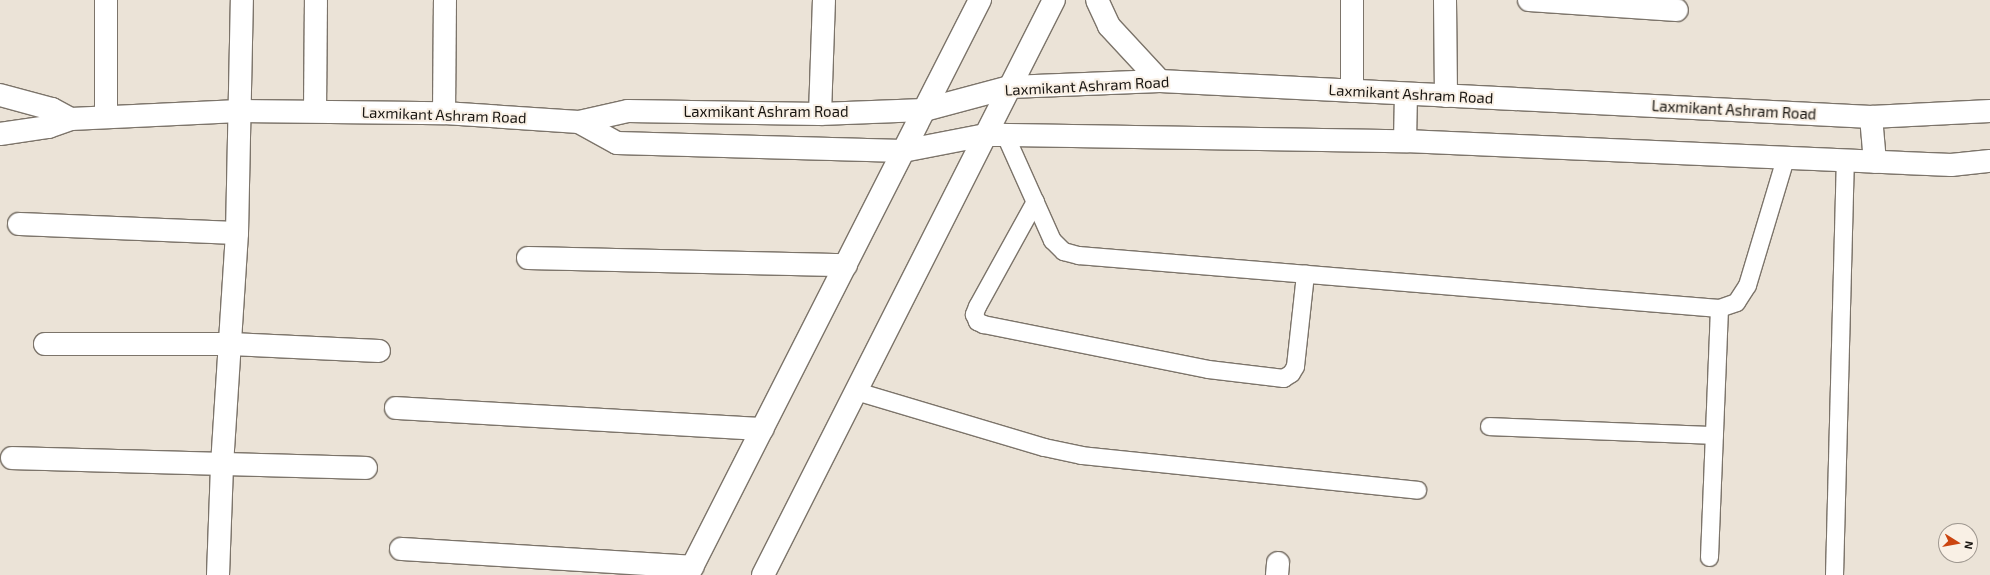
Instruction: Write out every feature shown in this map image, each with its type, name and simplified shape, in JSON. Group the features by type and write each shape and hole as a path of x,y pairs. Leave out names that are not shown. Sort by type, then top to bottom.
{"street":[{"path":"106,0 106,117"},
{"path":"218,575 222,465 237,233 242,0"},
{"path":"315,111 316,0"},
{"path":"444,114 445,0"},
{"path":"820,114 824,0"},
{"path":"401,549 690,571 980,0"},
{"path":"763,575 856,391 995,135 1010,87 1054,0"},
{"path":"1097,0 1109,26 1160,81"},
{"path":"1352,0 1352,91"},
{"path":"1445,0 1446,96"},
{"path":"1530,0 1677,10"},
{"name":"Laxmikant Ashram Road","path":"0,134 48,127 71,119 239,111 444,114 579,122 628,111 820,114 924,110 1010,87 1160,81 1871,117 1990,111"},
{"path":"1405,141 1406,94"},
{"path":"0,95 52,109 71,119"},
{"path":"1871,117 1875,162"},
{"path":"579,122 617,143 904,151 995,135 1405,141 1875,162 1951,164 1990,161"},
{"path":"19,224 237,233"},
{"path":"528,258 846,265"},
{"path":"45,344 231,344 379,351"},
{"path":"396,408 762,429"},
{"path":"12,458 366,468"}],"lane":[{"path":"995,135 1035,201 1052,240 1063,251 1078,255 1719,308 1736,302 1747,285 1785,158"},
{"path":"1834,575 1845,160"},
{"path":"1035,201 977,306 974,314 977,321 983,324 1208,369 1283,378 1291,373 1295,366 1305,274"},
{"path":"1709,557 1719,308"},
{"path":"856,391 1044,447 1081,455 1417,490"},
{"path":"1489,426 1714,435"}]}
